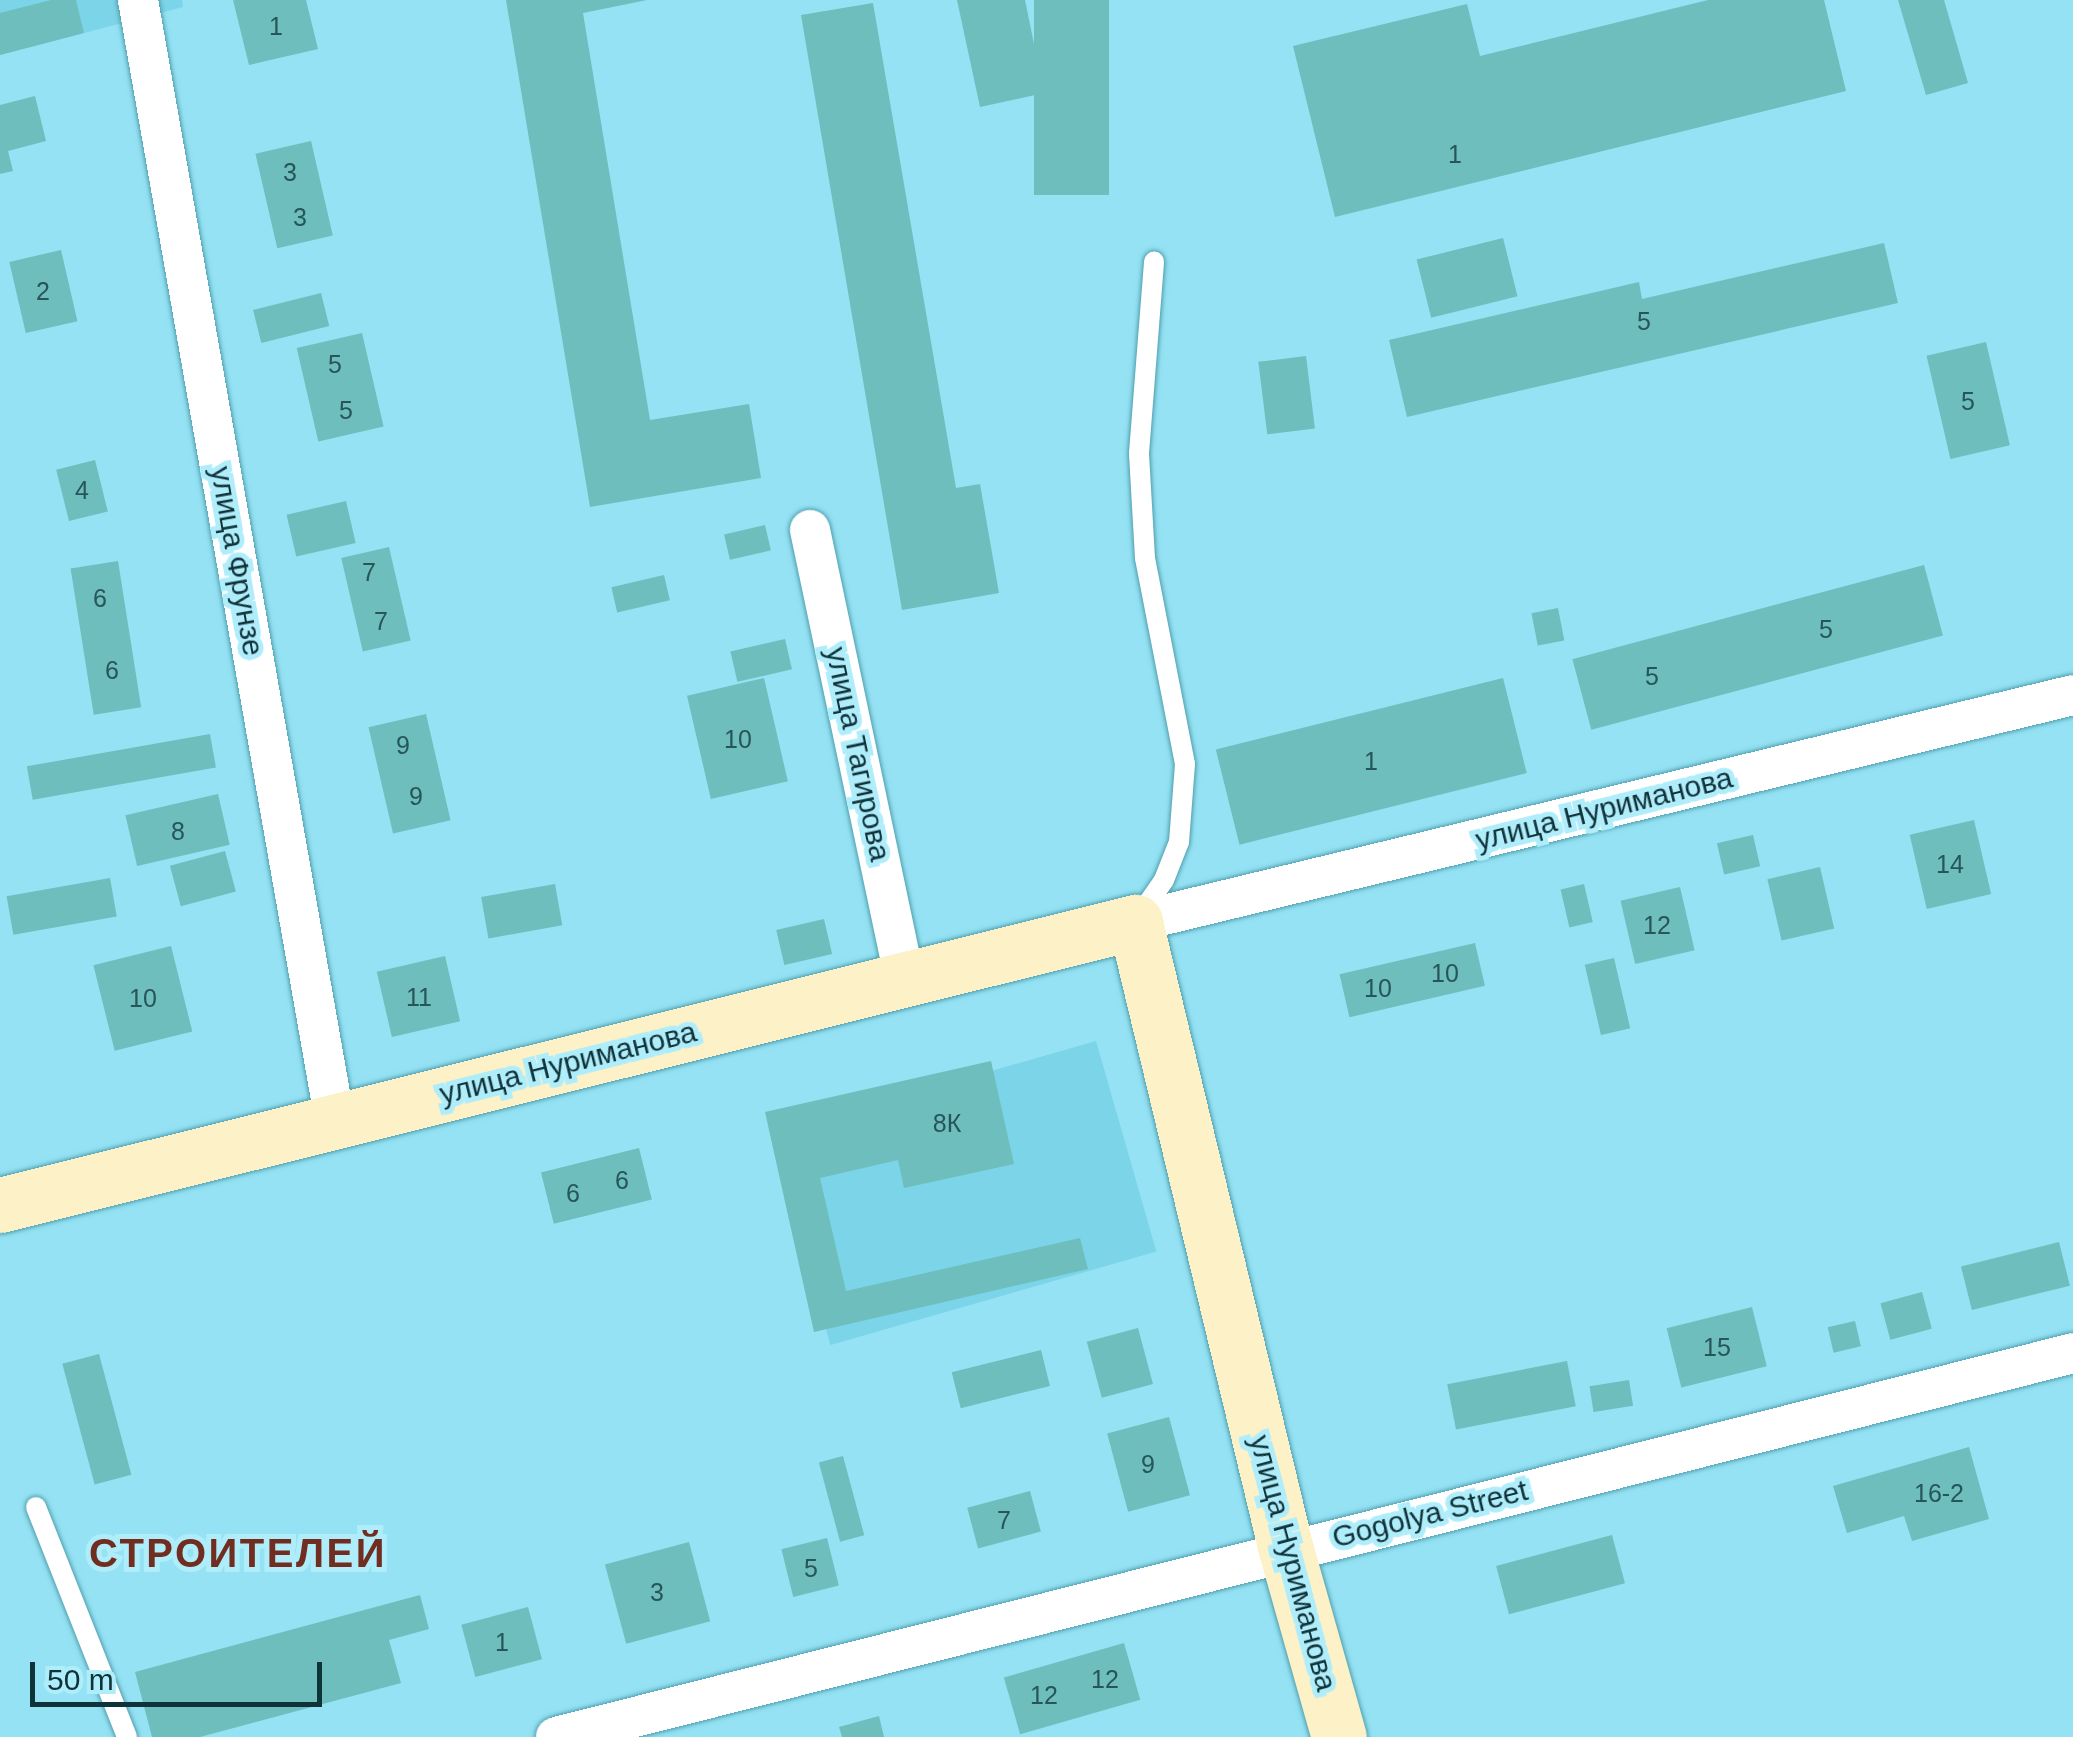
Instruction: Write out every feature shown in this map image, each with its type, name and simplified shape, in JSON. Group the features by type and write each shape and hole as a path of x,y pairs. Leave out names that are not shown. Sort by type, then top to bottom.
{"main road":[{"name":"улица Нуриманова","path":"0,1206 1135,922 1286,1550 1338,1737"}],"street":[{"name":"улица Фрунзе","path":"138,0 335,1122"},
{"name":"улица Тагирова","path":"810,530 905,979"},
{"name":"улица Нуриманова","path":"1135,922 2073,695"},
{"name":"Gogolya Street","path":"556,1737 2073,1352"}],"lane":[{"path":"1135,922 1164,880 1180,842 1185,764 1146,558 1139,453 1154,262"},
{"path":"36,1506 127,1737"}],"shaded area":[{"path":"0,0 182,0 183,7 0,55"},
{"path":"1096,1041 1156,1252 830,1345 770,1134"}],"building":[{"path":"51,0 76,0 84,33 0,55 0,13"},
{"path":"233,0 306,0 318,49 249,65"},
{"path":"506,0 647,0 583,13 650,420 749,404 761,478 590,507"},
{"path":"957,0 1025,0 1044,93 980,107"},
{"path":"1034,0 1109,0 1109,195 1034,195"},
{"path":"1708,0 1824,0 1846,91 1335,217 1293,46 1467,4 1480,56"},
{"path":"1898,0 1944,0 1968,83 1926,95"},
{"path":"873,3 956,488 980,484 999,593 902,610 801,15"},
{"path":"35,96 46,141 8,151 13,171 0,174 0,105"},
{"path":"311,141 333,236 277,248 255,154"},
{"path":"1503,238 1518,296 1431,318 1417,260"},
{"path":"1884,243 1898,303 1407,417 1389,340 1639,282 1642,299"},
{"path":"61,250 77,321 26,333 9,262"},
{"path":"321,293 329,326 261,343 253,310"},
{"path":"362,333 384,427 318,442 297,348"},
{"path":"1986,342 2010,445 1950,459 1927,356"},
{"path":"1306,356 1315,428 1267,434 1258,362"},
{"path":"95,460 108,511 69,521 56,470"},
{"path":"346,501 356,543 296,557 287,515"},
{"path":"765,525 771,550 730,560 724,534"},
{"path":"389,547 411,641 363,652 341,558"},
{"path":"118,561 141,707 94,715 71,569"},
{"path":"1924,565 1943,636 1591,730 1572,659"},
{"path":"664,575 670,600 617,612 611,587"},
{"path":"1558,608 1564,640 1538,646 1531,613"},
{"path":"785,639 792,669 737,682 730,652"},
{"path":"764,678 788,781 711,799 687,696"},
{"path":"1503,678 1527,773 1240,845 1216,750"},
{"path":"426,714 451,820 393,833 369,727"},
{"path":"210,734 216,767 33,800 27,766"},
{"path":"218,794 230,845 137,866 125,815"},
{"path":"1974,820 1991,894 1927,909 1910,835"},
{"path":"1753,835 1760,866 1724,875 1717,843"},
{"path":"225,851 236,892 181,906 170,866"},
{"path":"1820,867 1834,928 1782,941 1767,879"},
{"path":"110,878 117,916 13,935 7,896"},
{"path":"555,884 562,925 488,938 481,897"},
{"path":"1584,884 1593,922 1569,927 1561,889"},
{"path":"1680,887 1695,950 1635,964 1621,901"},
{"path":"824,919 832,954 784,965 776,930"},
{"path":"1475,943 1485,986 1349,1017 1340,974"},
{"path":"171,946 192,1031 115,1051 93,965"},
{"path":"445,956 460,1021 392,1037 377,972"},
{"path":"1614,958 1630,1028 1601,1035 1585,965"},
{"path":"991,1061 1014,1164 904,1188 898,1160 820,1178 846,1291 1080,1238 1088,1269 814,1332 765,1112"},
{"path":"639,1148 652,1199 554,1224 541,1172"},
{"path":"2059,1242 2070,1286 1972,1310 1961,1266"},
{"path":"1922,1292 1932,1329 1890,1340 1880,1303"},
{"path":"1752,1307 1767,1366 1681,1387 1667,1328"},
{"path":"1855,1321 1861,1346 1834,1353 1828,1327"},
{"path":"1138,1328 1153,1384 1102,1398 1087,1342"},
{"path":"1041,1350 1050,1386 961,1408 952,1372"},
{"path":"99,1354 131,1475 95,1485 62,1364"},
{"path":"1567,1361 1576,1406 1456,1429 1447,1384"},
{"path":"1629,1380 1633,1406 1594,1412 1589,1386"},
{"path":"1169,1417 1190,1495 1128,1512 1107,1434"},
{"path":"1969,1447 1989,1519 1912,1541 1904,1516 1847,1533 1833,1486"},
{"path":"843,1456 864,1535 840,1542 819,1462"},
{"path":"1030,1491 1041,1532 978,1548 967,1508"},
{"path":"1612,1535 1625,1583 1509,1614 1496,1566"},
{"path":"827,1538 839,1586 793,1597 781,1549"},
{"path":"689,1542 710,1621 626,1644 605,1565"},
{"path":"420,1595 429,1629 389,1640 401,1683 200,1737 152,1737 135,1672"},
{"path":"528,1607 542,1659 475,1677 461,1625"},
{"path":"1124,1643 1140,1700 1020,1734 1004,1677"},
{"path":"879,1716 884,1737 842,1737 839,1727"}],"district":[{"name":"СТРОИТЕЛЕЙ","path":"238,1553"}]}
